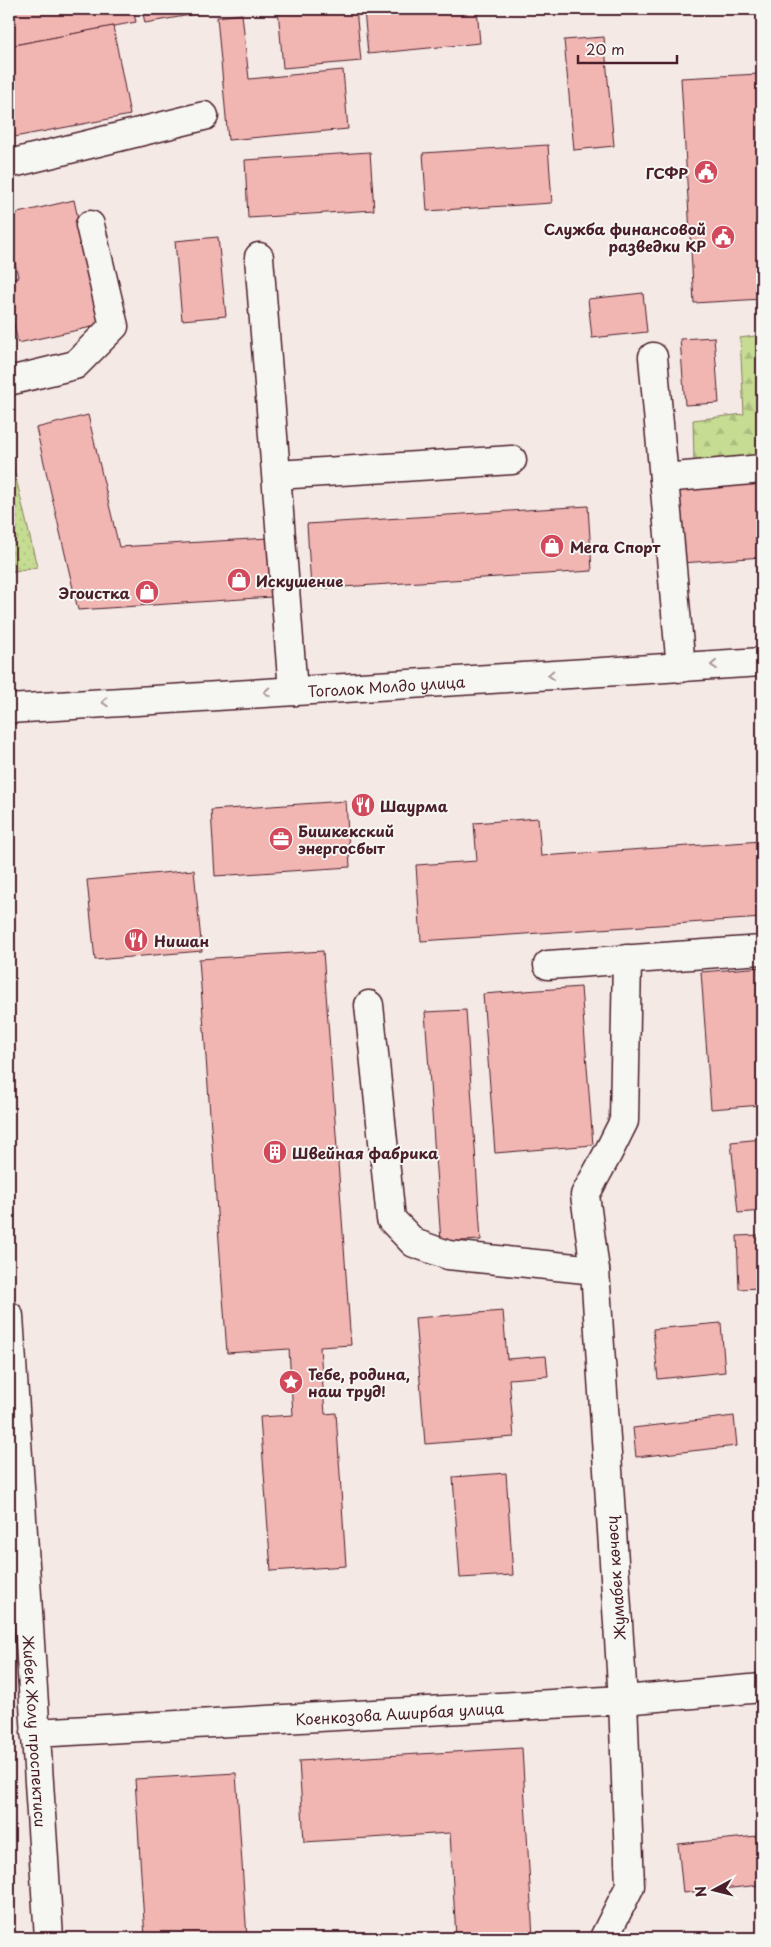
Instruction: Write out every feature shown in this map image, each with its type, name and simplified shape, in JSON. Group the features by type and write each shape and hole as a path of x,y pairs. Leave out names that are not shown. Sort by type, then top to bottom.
{"street":[{"path":"9,164 204,116"},
{"path":"9,381 75,365 114,326 90,225"},
{"path":"259,257 293,691"},
{"path":"653,357 681,668"},
{"path":"277,475 512,460"},
{"path":"664,478 762,469"},
{"name":"Тоголок Молдо улица","path":"9,709 762,662"},
{"path":"548,965 762,950"},
{"name":"Жумабек көчөсү","path":"604,1938 630,1886 623,1700 595,1270 585,1195 624,1121 627,959"},
{"path":"369,1005 391,1219 414,1243 448,1255 595,1270"},
{"name":"Жибек Жолу проспектиси","path":"9,1316 48,1938"},
{"name":"Коенкозова Аширбая улица","path":"35,1733 623,1700 762,1688"}],"green space":[{"path":"762,335 762,456 694,462 693,420 744,414 740,338"},
{"path":"9,449 37,567 9,572"}],"building":[{"path":"9,9 133,9 136,22 9,46"},
{"path":"142,9 224,9 145,23"},
{"path":"278,9 356,9 361,61 283,68"},
{"path":"477,9 480,43 368,54 364,10"},
{"path":"242,14 249,79 343,70 348,129 228,140 217,17"},
{"path":"113,26 130,115 9,138 9,46"},
{"path":"604,37 614,146 574,150 564,40"},
{"path":"759,74 762,128 762,299 694,303 681,78"},
{"path":"548,145 552,203 427,211 423,153"},
{"path":"370,152 374,210 248,218 245,160"},
{"path":"74,200 101,325 18,343 9,302 9,279 18,277 9,233 9,215"},
{"path":"218,237 226,316 182,320 175,241"},
{"path":"643,293 647,332 592,338 588,299"},
{"path":"714,337 719,403 685,405 680,339"},
{"path":"88,415 119,547 268,538 272,597 78,610 36,428"},
{"path":"762,480 762,557 682,563 676,487"},
{"path":"588,506 592,571 311,589 307,524"},
{"name":"Бишкекский энергосбыт","path":"346,801 350,867 215,876 211,810"},
{"path":"538,818 541,856 762,841 762,918 421,941 416,865 477,861 474,823"},
{"path":"194,870 202,951 95,960 87,880"},
{"name":"Швейная фабрика","path":"323,951 351,1345 320,1347 325,1414 336,1413 346,1566 271,1571 260,1417 293,1415 289,1349 227,1353 199,959"},
{"path":"762,967 762,1105 711,1109 701,972"},
{"path":"581,987 593,1145 495,1153 483,994"},
{"path":"466,1010 481,1240 441,1242 425,1012"},
{"path":"762,1139 762,1211 738,1213 731,1142"},
{"path":"762,1235 762,1288 739,1289 737,1236"},
{"path":"503,1311 507,1359 546,1356 548,1376 509,1379 514,1437 425,1444 415,1318"},
{"path":"721,1323 725,1372 658,1379 653,1329"},
{"path":"734,1416 737,1446 636,1457 633,1428"},
{"path":"506,1473 513,1575 460,1578 453,1477"},
{"path":"522,1748 533,1938 456,1938 450,1833 304,1842 299,1761"},
{"path":"236,1773 247,1938 145,1938 135,1779"},
{"path":"757,1836 761,1885 683,1893 678,1844"}],"place":[{"name":"ГСФР","path":"706,172"},
{"name":"Служба финансовой разведки КР","path":"723,237"},
{"name":"Мега Спорт","path":"552,546"},
{"name":"Искушение","path":"239,580"},
{"name":"Эгоистка","path":"147,592"},
{"name":"Шаурма","path":"363,805"},
{"name":"Бишкекский энергосбыт","path":"281,839"},
{"name":"Нишан","path":"136,940"},
{"name":"Швейная фабрика","path":"275,1152"},
{"name":"Тебе, родина, наш труд!","path":"291,1382"}]}
